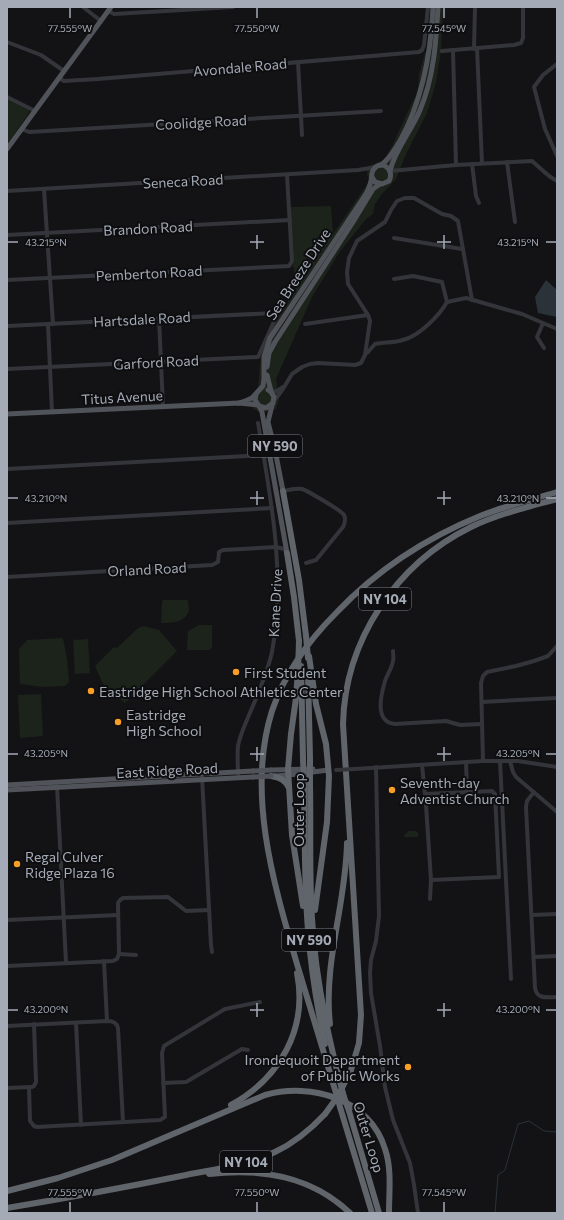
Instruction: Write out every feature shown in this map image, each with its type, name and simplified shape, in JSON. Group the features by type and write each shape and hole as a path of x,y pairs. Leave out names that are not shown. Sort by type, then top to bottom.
{"highway":[{"name":"Outer Loop","path":"283,491 300,580 308,657 306,897 310,950 319,1013 336,1093 372,1213"},
{"name":"NY 104","path":"9,1190 52,1180 90,1168 133,1152 185,1129 232,1105 249,1094 273,1072 288,1048 292,1038 297,1021 299,993 296,970 286,924 273,879 265,830 262,790 264,750 271,716 283,684 297,659 326,623 354,595 384,569 412,550 459,525 507,507 557,492"},
{"name":"NY 104","path":"7,1208 154,1182 264,1157 299,1138 325,1114 338,1096 351,1070 359,1043 361,1015 343,724 348,678 355,656 372,620 388,596 402,578 414,566 432,552 449,539 472,527 503,515 557,499"},
{"name":"NY 590","path":"287,554 294,597 299,641 300,668"},
{"path":"308,657 316,704 326,744 328,770 327,822 316,894 313,936"},
{"name":"Outer Loop","path":"300,668 307,758"},
{"path":"300,668 290,738 289,772 294,848 310,950"},
{"path":"271,773 284,780 290,792"},
{"name":"Outer Loop","path":"307,785 313,936 322,1003 338,1075 380,1213"},
{"path":"338,1075 330,1029 328,1005 332,960 346,865 348,803"},
{"path":"286,924 336,1093"},
{"path":"185,1129 260,1097 277,1092 305,1091 336,1098 363,1114 371,1122 381,1137 386,1151 388,1165 389,1213"},
{"path":"154,1182 220,1173 248,1172 271,1174 293,1179 314,1187 333,1198 350,1213"}],"main road":[{"path":"433,7 430,52 420,95 402,136 389,159 373,169 372,176 375,182 380,184 387,183 390,179 390,171 395,154 415,123 428,90 435,54 438,7"},
{"path":"7,149 109,9"},
{"path":"379,166 386,166 390,171"},
{"name":"Sea Breeze Drive","path":"258,392 264,383 264,357 270,338 366,194 370,186 372,176"},
{"name":"Sea Breeze Drive","path":"271,392 266,367 271,349 373,189 380,184"},
{"path":"264,389 271,392 274,397 273,402 268,407 263,408 258,405 255,399 258,392 264,389"},
{"name":"Titus Avenue","path":"241,403 250,399 258,392"},
{"name":"Outer Loop","path":"273,402 268,424 283,491"},
{"path":"241,403 255,408 259,413 261,423"},
{"name":"Titus Avenue","path":"7,414 241,403 258,405"},
{"name":"NY 590","path":"258,405 261,410 261,423 287,554"},
{"name":"East Ridge Road","path":"7,785 57,785 202,780 253,777 271,773 328,770"},
{"name":"East Ridge Road","path":"7,790 202,774 253,771 271,773"}],"street":[{"path":"83,7 101,21"},
{"path":"109,9 114,14 233,7"},
{"name":"Avondale Road","path":"59,78 67,81 415,52 422,50 424,44 428,7"},
{"path":"475,7 475,48 482,163"},
{"path":"442,51 514,45 521,43 523,38 523,7"},
{"path":"7,42 41,55 64,71"},
{"path":"453,50 456,165"},
{"path":"298,62 302,135"},
{"path":"557,64 543,75 534,87 545,129 557,156"},
{"path":"7,97 35,111"},
{"name":"Coolidge Road","path":"22,129 29,132 380,111"},
{"path":"390,171 482,163 532,161 557,181"},
{"path":"507,162 515,222"},
{"path":"472,164 476,196 479,203"},
{"name":"Seneca Road","path":"7,191 358,170 379,166"},
{"name":"Seneca Road","path":"358,170 368,172 372,176"},
{"path":"390,179 402,170"},
{"path":"287,174 290,220"},
{"path":"44,189 53,324"},
{"path":"365,355 370,321 368,315 348,284 347,272 349,258 357,241 385,222 390,210 397,201 405,198 414,198 442,214 451,216 458,221 472,300"},
{"name":"Brandon Road","path":"7,235 290,220"},
{"name":"Pemberton Road","path":"7,280 290,265 292,261 290,220"},
{"path":"394,238 462,249"},
{"path":"273,402 292,373 307,365 323,363 355,365 361,363 365,355 375,344 402,340 416,334 439,313 446,302 442,282 413,276 394,279"},
{"path":"446,302 466,298 522,314 557,329"},
{"name":"Hartsdale Road","path":"7,326 159,318 276,314"},
{"name":"Garford Road","path":"7,369 258,357 277,317 276,314"},
{"path":"305,324 368,315"},
{"path":"159,318 164,407"},
{"path":"543,323 537,337 544,348"},
{"path":"48,324 52,412"},
{"path":"271,392 277,391 286,384"},
{"name":"Kane Drive","path":"238,778 238,745 267,670 274,637 277,597 276,547 272,508 263,456 261,423"},
{"path":"7,469 263,456"},
{"path":"283,491 295,489 302,490 340,510 345,517 343,527 316,560 306,563"},
{"path":"7,523 272,508"},
{"path":"276,547 283,544 284,538"},
{"path":"276,547 284,549 287,554"},
{"name":"Orland Road","path":"7,577 212,565 218,562 219,552 223,550 276,547"},
{"path":"483,761 481,679 485,673 490,670 516,666 548,656 557,646"},
{"path":"393,651 393,661 385,681 380,708 382,716 387,722 395,724 446,722 460,725 482,724"},
{"path":"482,702 557,698"},
{"name":"East Ridge Road","path":"328,770 483,761 528,761 557,767"},
{"path":"500,761 511,979"},
{"path":"510,761 516,777 557,812"},
{"path":"466,762 467,792"},
{"path":"422,765 431,880 430,899"},
{"path":"376,767 380,916 371,960 371,993 385,1087 393,1120 410,1163 418,1213"},
{"path":"202,774 212,952"},
{"path":"57,785 66,963"},
{"path":"425,794 492,791 495,794 499,877 431,880"},
{"path":"534,792 527,801 526,807 536,993 542,997 557,997"},
{"path":"7,966 115,960 118,958 119,954 119,901 124,898 168,897 186,911 209,910"},
{"path":"532,915 557,914"},
{"path":"7,920 118,915"},
{"path":"119,954 136,955"},
{"path":"534,957 557,956"},
{"path":"104,961 107,1021"},
{"path":"29,1087 30,1121 37,1127 160,1120 164,1118 162,1050 164,1046 225,1009 260,1002"},
{"path":"7,1026 107,1021 115,1023 118,1028 123,1122"},
{"path":"76,1023 81,1125"},
{"path":"7,1088 34,1086 37,1080 34,1024"},
{"path":"163,1083 186,1082 242,1050 248,1050"}],"shaded area":[{"path":"431,7 443,7 441,51 436,83 427,113 406,154 396,179 375,204 373,214 366,219 339,253 312,297 276,379 279,399 276,409 267,412 257,411 251,406 249,397 258,388 261,352 276,321 295,290 290,207 331,206 333,234 368,183 368,166 384,160 418,90 419,74 428,47"},
{"path":"7,99 29,110 29,113 7,144"},
{"path":"546,280 557,290 557,317 538,313 535,297"},
{"path":"163,600 188,600 189,610 185,618 169,623 161,623"},
{"path":"199,625 212,625 212,647 209,650 187,650 188,631"},
{"path":"144,626 159,630 177,651 125,703 108,692 95,666 114,647 117,648 138,628"},
{"path":"63,638 69,682 65,686 43,687 20,684 19,649 27,640"},
{"path":"88,639 90,673 75,674 73,640"},
{"path":"41,694 43,736 20,738 18,695"},
{"path":"409,831 416,831 418,836 405,837 404,835"}],"waterway":[{"path":"495,1213 498,1175 505,1170 518,1124 529,1121 544,1131 557,1132"}],"place":[{"name":"First Student","path":"236,672"},
{"name":"Eastridge High School Athletics Center","path":"91,691"},
{"name":"Eastridge High School","path":"118,722"},
{"name":"Seventh-day Adventist Church","path":"392,790"},
{"name":"Regal Culver Ridge Plaza 16","path":"17,864"},
{"name":"Irondequoit Department of Public Works","path":"408,1067"}]}
